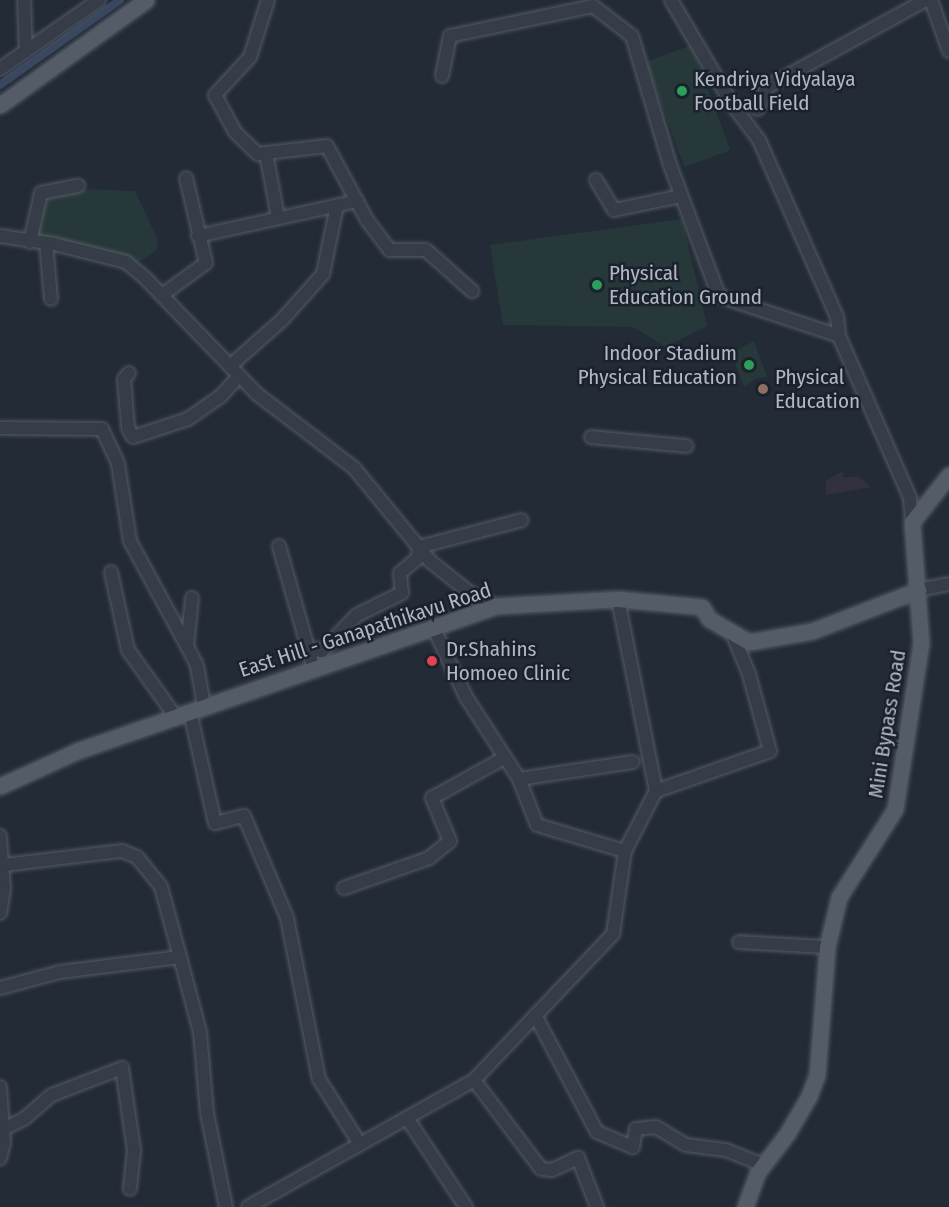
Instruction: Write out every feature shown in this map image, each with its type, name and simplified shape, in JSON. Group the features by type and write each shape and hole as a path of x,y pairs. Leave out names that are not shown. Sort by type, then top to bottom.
{"main road":[{"path":"0,105 146,0"},
{"path":"912,522 949,475"},
{"name":"Mini Bypass Road","path":"745,1207 763,1165 809,1096 817,1075 827,946 839,897 886,825 898,798 921,643 912,522"},
{"name":"East Hill - Ganapathikavu Road","path":"0,786 77,751 495,606 618,599 702,607 709,619 749,642 789,637 918,590"}],"street":[{"path":"24,0 27,51"},
{"path":"0,69 99,0"},
{"path":"268,0 250,57 215,95 235,132 258,154 327,146 357,201 390,250 426,250 472,291"},
{"path":"671,0 732,104 759,140 837,317 840,336 910,498 912,522"},
{"path":"758,109 767,87 926,0"},
{"path":"931,0 949,51"},
{"path":"442,76 450,36 593,6 632,36 681,195 718,296 840,336"},
{"path":"266,153 278,217"},
{"path":"162,295 206,263 186,178"},
{"path":"596,180 614,210 681,195"},
{"path":"30,242 41,193 78,186"},
{"path":"198,236 357,201"},
{"path":"230,366 282,320 323,274 337,205"},
{"path":"0,236 46,243 126,262 162,295 257,394 354,468 419,547 453,579 495,606"},
{"path":"46,243 51,299"},
{"path":"129,373 124,378 128,428 133,437 188,419 220,397 226,386 239,376"},
{"path":"0,428 102,429 118,464 130,541 196,666 204,706"},
{"path":"591,436 687,446"},
{"path":"419,547 522,520"},
{"path":"279,546 314,670"},
{"path":"306,648 322,651 357,615 402,593 400,573 418,558 419,547"},
{"path":"111,572 128,650 182,714 215,823 244,816 287,918 319,1079 360,1144"},
{"path":"918,590 949,584"},
{"path":"187,646 192,598"},
{"path":"248,1207 474,1080 613,934 626,851 656,791 618,599"},
{"path":"434,629 466,697 519,779 537,825 626,851"},
{"path":"656,791 770,751 749,674 732,633"},
{"path":"344,888 429,858 450,841 432,798 504,758"},
{"path":"519,779 633,762"},
{"path":"0,836 4,865 0,913"},
{"path":"4,865 122,851 137,857 161,887 200,1032 207,1113 226,1207"},
{"path":"739,942 827,946"},
{"path":"0,988 60,972 180,957"},
{"path":"535,1015 597,1132 633,1147 636,1129 656,1127 686,1145 726,1150 763,1165"},
{"path":"2,1131 52,1095 122,1068 134,1150 130,1189"},
{"path":"474,1080 541,1169 552,1170 578,1158 597,1207"},
{"path":"0,1087 2,1131 0,1158"},
{"path":"406,1118 465,1207"}],"shaded area":[{"path":"692,45 730,150 684,167 646,62"},
{"path":"87,189 135,191 158,240 157,250 137,263 35,238 45,199"},
{"name":"Physical Education Ground","path":"682,219 707,326 666,347 633,327 503,325 490,245"},
{"name":"Indoor Stadium Physical Education","path":"754,341 767,377 755,379 744,387 731,353"},
{"path":"843,471 843,477 859,477 871,487 826,495 826,481"}],"waterway":[{"path":"0,85 120,0"}],"place":[{"name":"Kendriya Vidyalaya Football Field","path":"682,91"},
{"name":"Physical Education Ground","path":"597,285"},
{"name":"Indoor Stadium Physical Education","path":"749,365"},
{"name":"Physical Education","path":"763,389"},
{"name":"Dr.Shahins Homoeo Clinic","path":"432,661"}]}
